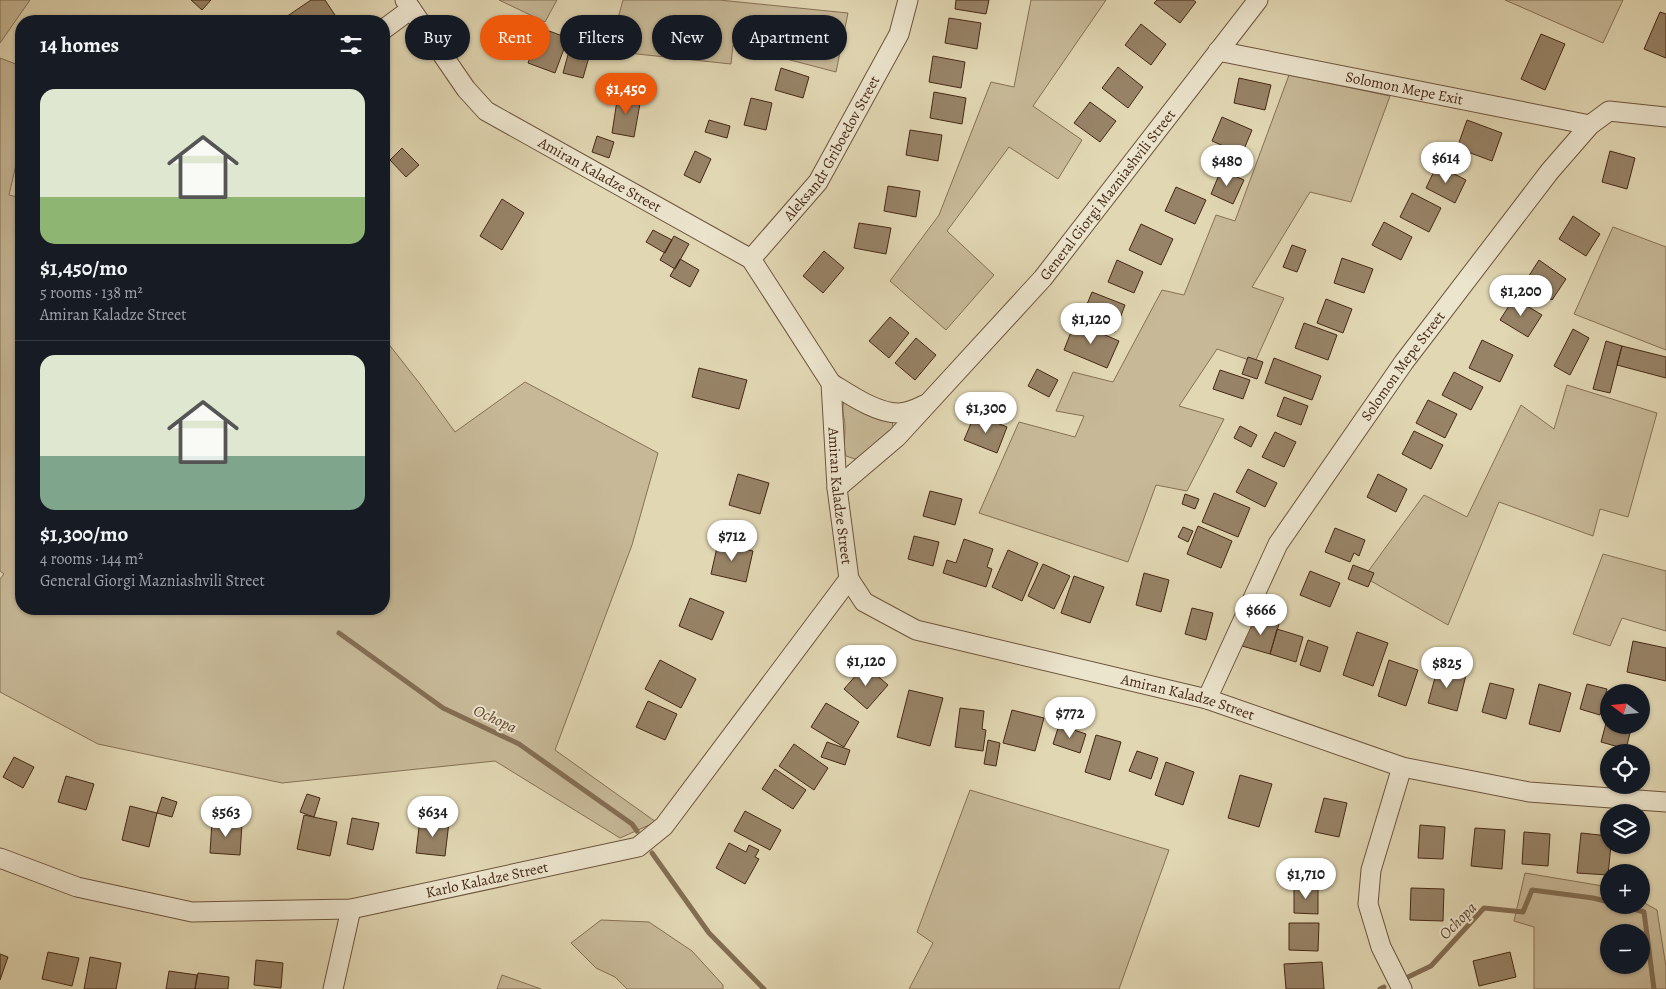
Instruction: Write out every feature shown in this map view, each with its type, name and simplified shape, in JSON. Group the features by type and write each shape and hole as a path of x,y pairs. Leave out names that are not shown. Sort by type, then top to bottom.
{"street":[{"name":"Aleksandr Griboedov Street","path":"751,260 818,182 899,34 908,0"},
{"name":"General Giorgi Mazniashvili Street","path":"837,488 897,438 1043,278 1258,0"},
{"name":"Amiran Kaladze Street","path":"408,4 466,89 486,111 751,260 831,383 837,488 849,579 864,602 916,630 1207,700 1402,767 1530,792 1666,802"},
{"path":"390,23 408,4"},
{"name":"Solomon Mepe Exit","path":"1218,51 1590,125"},
{"name":"Solomon Mepe Street","path":"1207,700 1278,544 1404,362 1550,171 1590,125 1609,110 1666,117"},
{"name":"General Giorgi Mazniashvili Street","path":"831,383 860,401 898,413 912,411 928,403"},
{"name":"Karlo Kaladze Street","path":"0,858 77,887 192,912 351,909 638,847 664,826 849,579"},
{"path":"1402,767 1371,870 1368,904 1381,947 1402,989"},
{"path":"333,989 351,909"}],"shaded area":[{"path":"0,0 30,0 20,15 15,15 15,22 0,43"},
{"path":"499,0 557,0 549,15 530,15"},
{"path":"623,0 719,0 848,13 847,18 847,15 732,15 731,64 693,60 722,60 722,15 652,15 652,56 642,55 642,15 619,15"},
{"path":"1031,0 1106,0 1033,106 1082,140 1058,179 1009,147 947,231 994,275 946,330 890,281 939,215 991,82 1014,87"},
{"path":"1505,0 1623,0 1603,43"},
{"path":"0,58 15,64 15,169 9,195 15,196 15,615 390,615 390,346 455,432 525,382 658,453 632,545 555,750 656,822 620,838 495,761 282,783 98,744 0,692 0,579 4,574 0,571"},
{"path":"790,60 838,60 836,72"},
{"path":"1289,75 1390,96 1351,202 1310,192 1252,287 1284,298 1255,362 1217,349 1179,406 1224,419 1187,491 1156,485 1128,562 979,513 1019,422 1075,437 1084,416 1056,411 1073,372 1113,382 1162,290 1184,295 1216,215 1235,221"},
{"path":"1613,227 1666,247 1666,350 1574,314"},
{"path":"1567,385 1657,413 1628,517 1600,509 1593,536 1499,502 1448,625 1364,577 1424,495 1467,517 1521,405 1554,429"},
{"path":"844,402 892,419 893,428 864,457 855,459 846,456 844,445"},
{"path":"1603,554 1666,571 1666,631 1622,618 1610,646 1573,634"},
{"path":"970,790 1169,850 1119,989 909,989 933,943 917,932"},
{"path":"1525,873 1600,886 1600,914 1650,914 1650,906 1657,910 1666,967 1666,989 1534,989 1534,927 1514,921"},
{"path":"601,920 649,922 692,951 723,985 723,989 627,989 615,977 596,968 571,943"},
{"path":"502,975 541,989 497,989"}],"building":[{"path":"191,0 211,0 202,10"},
{"path":"311,0 325,0 335,15 289,15"},
{"path":"956,0 989,0 986,14 955,9"},
{"path":"1157,0 1193,0 1196,2 1180,23 1154,3"},
{"path":"1660,12 1666,14 1666,58 1644,49"},
{"path":"949,18 981,23 977,49 945,43"},
{"path":"1141,24 1166,44 1151,65 1125,45"},
{"path":"550,31 560,35 560,60 555,73 528,63 529,60 550,60"},
{"path":"1541,34 1565,44 1545,90 1521,79"},
{"path":"933,56 965,62 961,88 929,82"},
{"path":"567,60 588,60 583,78 563,73"},
{"path":"1118,67 1143,87 1128,108 1102,88"},
{"path":"781,68 809,77 803,98 775,90"},
{"path":"1239,78 1271,85 1265,110 1234,103"},
{"path":"934,92 966,98 962,124 930,118"},
{"path":"618,94 641,98 634,137 612,133"},
{"path":"751,98 772,103 766,130 744,125"},
{"path":"1090,102 1116,121 1100,142 1074,123"},
{"path":"1222,117 1252,130 1242,154 1212,141"},
{"path":"709,120 730,126 727,138 705,132"},
{"path":"1467,120 1502,133 1492,161 1457,148"},
{"path":"910,130 942,135 938,161 906,155"},
{"path":"597,136 614,142 609,158 592,152"},
{"path":"402,148 419,165 406,177 390,160"},
{"path":"695,151 711,159 700,183 684,175"},
{"path":"1610,151 1635,158 1627,189 1602,182"},
{"path":"1437,165 1466,180 1455,203 1426,188"},
{"path":"1221,170 1244,180 1233,204 1211,194"},
{"path":"888,186 920,191 916,217 884,211"},
{"path":"1176,187 1206,200 1195,224 1165,211"},
{"path":"1412,193 1441,208 1429,232 1400,217"},
{"path":"502,199 524,213 502,250 480,236"},
{"path":"1573,216 1600,234 1586,256 1559,239"},
{"path":"1384,222 1412,237 1401,260 1372,245"},
{"path":"859,223 891,228 886,254 854,248"},
{"path":"1141,224 1173,239 1161,265 1129,250"},
{"path":"653,230 672,240 665,253 646,242"},
{"path":"674,236 689,244 675,269 660,260"},
{"path":"1292,245 1306,250 1297,272 1283,267"},
{"path":"824,251 844,268 823,293 803,276"},
{"path":"1342,258 1373,269 1364,293 1334,283"},
{"path":"680,259 699,270 690,287 670,276"},
{"path":"1117,260 1143,272 1134,293 1108,282"},
{"path":"1539,260 1566,279 1552,300 1525,282"},
{"path":"1092,292 1125,305 1115,332 1081,319"},
{"path":"1514,298 1542,315 1528,337 1500,320"},
{"path":"1326,299 1352,309 1343,333 1317,323"},
{"path":"890,317 909,333 889,358 869,341"},
{"path":"1075,322 1119,341 1107,368 1064,350"},
{"path":"1304,323 1337,335 1328,360 1295,348"},
{"path":"1573,329 1589,338 1570,375 1554,366"},
{"path":"916,338 936,355 915,380 895,363"},
{"path":"1482,340 1513,355 1500,382 1469,368"},
{"path":"1606,341 1622,346 1610,393 1593,389"},
{"path":"1622,346 1666,357 1666,378 1617,365"},
{"path":"1248,357 1263,362 1257,379 1242,374"},
{"path":"1274,358 1321,376 1312,400 1265,383"},
{"path":"699,368 747,380 739,409 692,397"},
{"path":"1037,369 1058,380 1049,397 1028,386"},
{"path":"1220,370 1250,380 1243,399 1213,389"},
{"path":"1454,372 1483,387 1471,410 1442,395"},
{"path":"1284,397 1308,406 1301,425 1277,416"},
{"path":"1428,400 1457,414 1445,438 1416,423"},
{"path":"975,414 1007,427 997,453 964,440"},
{"path":"1240,426 1257,435 1251,447 1234,438"},
{"path":"1414,431 1443,445 1431,469 1402,454"},
{"path":"1275,432 1296,442 1284,467 1262,457"},
{"path":"1248,469 1277,483 1265,507 1236,492"},
{"path":"738,474 769,483 760,514 729,505"},
{"path":"1378,474 1407,489 1396,512 1367,497"},
{"path":"930,491 962,499 955,525 923,516"},
{"path":"1214,493 1250,508 1238,537 1202,522"},
{"path":"1185,494 1199,499 1195,509 1182,504"},
{"path":"1198,526 1232,541 1221,568 1187,554"},
{"path":"1183,527 1193,531 1188,542 1178,537"},
{"path":"1335,528 1365,540 1359,556 1354,553 1350,562 1325,552"},
{"path":"914,536 939,542 933,566 908,559"},
{"path":"964,539 993,549 987,567 992,569 986,587 943,573 947,560 956,563"},
{"path":"718,543 753,551 746,582 711,574"},
{"path":"1008,550 1038,563 1022,601 992,587"},
{"path":"1043,564 1070,576 1054,609 1028,596"},
{"path":"1353,565 1374,573 1368,587 1348,579"},
{"path":"1310,571 1340,583 1330,607 1300,595"},
{"path":"1144,573 1169,580 1161,612 1136,605"},
{"path":"1074,576 1104,587 1090,623 1061,613"},
{"path":"690,598 724,612 712,640 679,626"},
{"path":"1192,608 1213,613 1206,640 1185,634"},
{"path":"1258,618 1279,624 1270,654 1242,646 1250,621 1257,623"},
{"path":"1277,629 1303,637 1296,662 1270,654"},
{"path":"1357,632 1388,643 1373,686 1343,675"},
{"path":"1308,640 1328,647 1320,672 1300,665"},
{"path":"1633,641 1666,648 1666,681 1627,672"},
{"path":"660,660 696,679 681,708 645,689"},
{"path":"1389,660 1418,670 1406,706 1378,696"},
{"path":"865,665 888,685 867,709 844,689"},
{"path":"1438,667 1466,675 1457,711 1428,703"},
{"path":"1490,683 1514,689 1506,719 1482,712"},
{"path":"1539,684 1571,693 1560,732 1529,724"},
{"path":"1587,684 1600,687 1600,715 1580,709"},
{"path":"909,690 943,698 930,746 897,737"},
{"path":"648,701 677,714 665,740 636,727"},
{"path":"826,703 859,722 844,747 811,727"},
{"path":"960,708 984,711 982,729 986,730 983,751 955,747"},
{"path":"1012,710 1044,718 1035,751 1003,743"},
{"path":"1059,725 1086,734 1080,753 1053,744"},
{"path":"1603,734 1630,734 1627,744 1601,742"},
{"path":"1096,735 1121,742 1110,780 1085,772"},
{"path":"988,740 1000,743 996,766 984,764"},
{"path":"827,742 850,750 845,765 821,757"},
{"path":"794,744 828,768 814,790 779,766"},
{"path":"1137,751 1158,758 1151,779 1129,771"},
{"path":"14,757 34,767 23,788 3,777"},
{"path":"1166,762 1194,772 1183,805 1155,795"},
{"path":"775,769 806,790 793,809 762,789"},
{"path":"1240,775 1272,784 1259,827 1228,818"},
{"path":"66,776 94,784 86,810 58,802"},
{"path":"307,794 320,798 314,817 300,812"},
{"path":"162,797 177,802 172,817 157,813"},
{"path":"1324,798 1347,803 1339,837 1315,832"},
{"path":"130,806 157,813 149,847 122,840"},
{"path":"745,811 781,830 770,850 734,831"},
{"path":"304,815 337,822 330,856 297,849"},
{"path":"352,818 379,823 373,850 347,844"},
{"path":"420,819 449,822 445,856 416,853"},
{"path":"212,821 242,824 240,855 210,853"},
{"path":"1420,825 1445,827 1443,859 1418,858"},
{"path":"1475,828 1505,830 1502,869 1471,866"},
{"path":"1524,832 1550,834 1548,866 1522,864"},
{"path":"1581,833 1600,835 1600,854 1610,854 1609,864 1600,864 1600,874 1577,873"},
{"path":"729,843 746,852 749,845 759,850 755,857 759,859 745,884 716,868"},
{"path":"1294,886 1318,886 1318,914 1294,913"},
{"path":"1411,888 1444,889 1443,921 1410,920"},
{"path":"1289,923 1319,923 1318,951 1289,950"},
{"path":"48,952 79,958 72,986 42,979"},
{"path":"1510,952 1516,977 1479,986 1473,961"},
{"path":"0,954 8,957 0,980"},
{"path":"90,957 121,963 116,989 84,989"},
{"path":"256,960 283,963 281,988 254,985"},
{"path":"1322,962 1324,989 1286,989 1284,964"},
{"path":"169,971 197,975 195,989 166,989"},
{"path":"198,973 229,977 228,989 195,989"}],"waterway":[{"name":"Ochopa","path":"339,633 443,708 519,744 632,824 637,831"},
{"name":"Ochopa","path":"652,853 709,933 764,989"},
{"name":"Ochopa","path":"1408,977 1431,966 1484,908 1523,912 1532,890 1600,900"},
{"name":"Ochopa","path":"1644,914 1654,989"},
{"name":"Ochopa","path":"1380,989 1384,987"}]}
